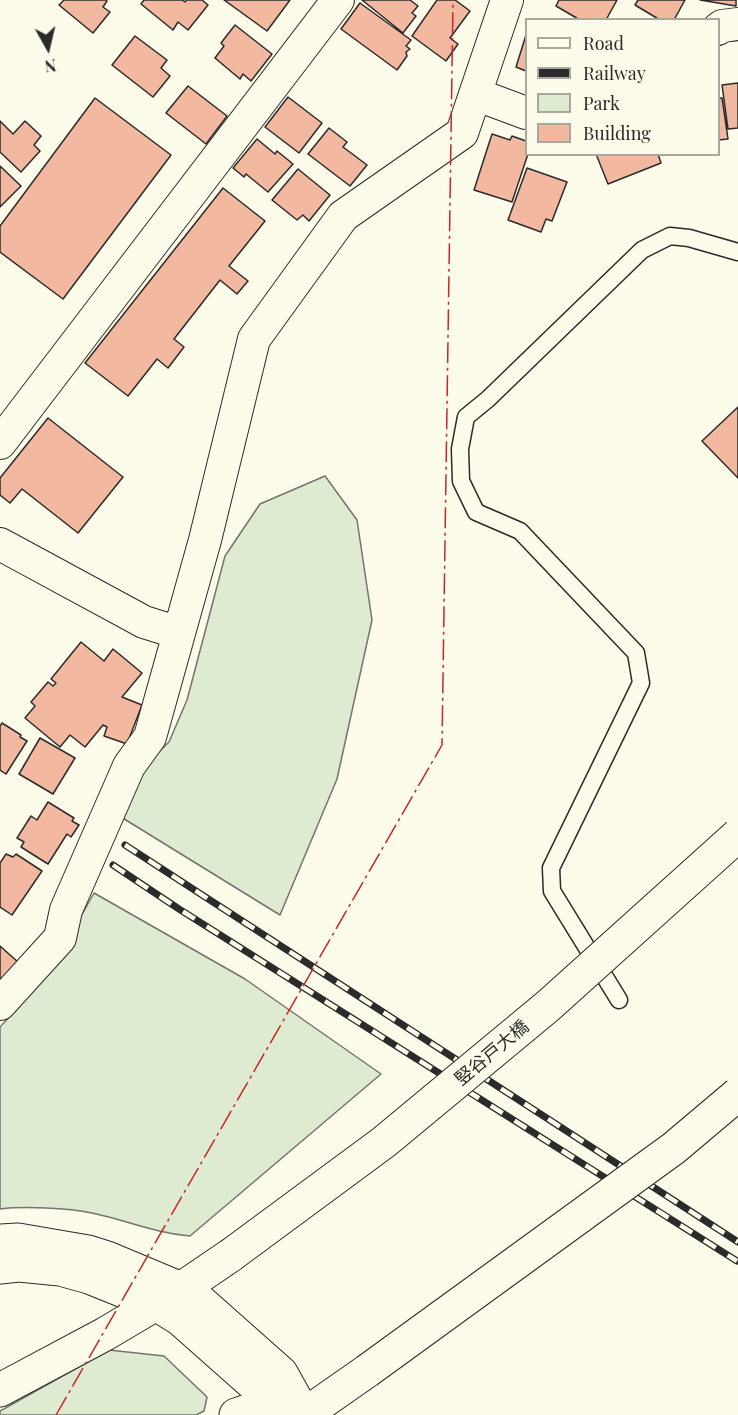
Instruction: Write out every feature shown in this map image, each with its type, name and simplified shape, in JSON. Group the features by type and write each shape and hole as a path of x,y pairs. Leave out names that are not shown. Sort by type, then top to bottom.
{"main road":[{"name":"竪谷戸大橋","path":"0,1390 79,1349 169,1297 221,1262 384,1142 539,1014 738,835"},
{"path":"236,1415 255,1409 273,1408 304,1415 674,1148 738,1094"},
{"path":"0,1241 18,1240 64,1246 88,1264"},
{"path":"0,1267 19,1265 60,1269 88,1264 107,1257 169,1297 201,1302 281,1373 304,1415"}],"street":[{"path":"0,443 338,0"},
{"path":"0,1004 60,938 66,910 129,766 150,738 205,540 254,339 343,216 462,133 507,0"},
{"path":"720,28 738,24"},
{"path":"475,94 525,113"},
{"path":"0,544 144,622 179,633"}],"lane":[{"path":"619,1000 552,891 550,868 641,683 636,653 520,531 476,512 460,481 460,449 466,417 488,399 642,250 670,236 688,238 738,252"}],"green space":[{"path":"325,476 357,520 372,620 337,779 280,915 121,817 133,777 169,742 187,700 225,556 260,504"},
{"path":"94,893 245,979 381,1074 190,1236 82,1211 33,1208 0,1209 0,1027 69,952 80,918"},
{"path":"109,1350 164,1356 207,1397 204,1411 196,1415 0,1415 0,1411"}],"building":[{"path":"64,0 106,0 103,7 110,12 93,33 59,5"},
{"path":"144,0 182,0 185,2 186,0 202,0 208,5 188,30 178,22 173,30 141,4"},
{"path":"224,0 290,0 267,31"},
{"path":"362,0 410,0 418,6 412,13 416,16 403,33"},
{"path":"437,0 455,0 470,11 450,38 458,44 446,61 412,36"},
{"path":"559,0 617,0 607,18 577,18 556,6"},
{"path":"638,0 685,0 675,18 657,18 635,5"},
{"path":"700,0 736,0 736,6"},
{"path":"360,3 411,40 406,46 410,49 406,52 407,56 397,70 341,29"},
{"path":"235,25 272,54 251,81 243,74 240,79 215,58 224,46 221,43"},
{"path":"135,36 167,60 161,68 170,76 153,97 112,65"},
{"path":"525,38 525,71 516,67"},
{"path":"738,83 738,128 728,129 722,85"},
{"path":"188,86 227,116 206,144 166,113"},
{"path":"288,97 322,123 299,153 265,127"},
{"path":"95,98 171,155 63,299 0,252 0,226"},
{"path":"720,98 722,98 728,139 720,140"},
{"path":"0,121 13,134 25,121 41,136 34,145 40,151 21,172 0,152"},
{"path":"329,128 347,142 343,147 367,165 350,186 308,154"},
{"path":"492,134 510,140 512,136 525,141 525,156 527,156 512,202 474,190"},
{"path":"257,139 275,154 277,151 293,164 268,192 246,174 244,177 233,168"},
{"path":"597,156 659,156 661,163 608,184"},
{"path":"0,166 21,186 0,207"},
{"path":"527,168 567,182 552,221 546,219 541,232 508,220"},
{"path":"298,169 330,195 309,221 303,215 297,220 272,200"},
{"path":"223,188 265,221 229,266 248,281 237,294 220,280 174,339 184,347 168,368 157,359 128,396 85,363"},
{"path":"738,407 738,478 702,441"},
{"path":"48,418 123,477 78,533 22,489 10,503 0,495 0,478"},
{"path":"81,642 104,661 113,649 142,673 122,697 142,705 127,744 104,736 107,727 103,725 85,747 70,735 60,747 25,718 35,706 31,702 48,682 53,686 56,683 51,679"},
{"path":"2,723 27,741 6,774 0,770 0,726"},
{"path":"40,738 75,758 53,794 19,774"},
{"path":"48,802 74,818 72,821 79,825 71,837 67,834 48,864 21,847 24,842 17,838 31,816 37,820"},
{"path":"6,854 13,857 16,854 42,871 12,915 0,907 0,863"},
{"path":"0,946 18,962 0,981"}],"railway":[{"path":"125,845 738,1242"},
{"path":"113,865 737,1261"}],"power":[{"path":"56,1415 442,745 453,0"}]}
